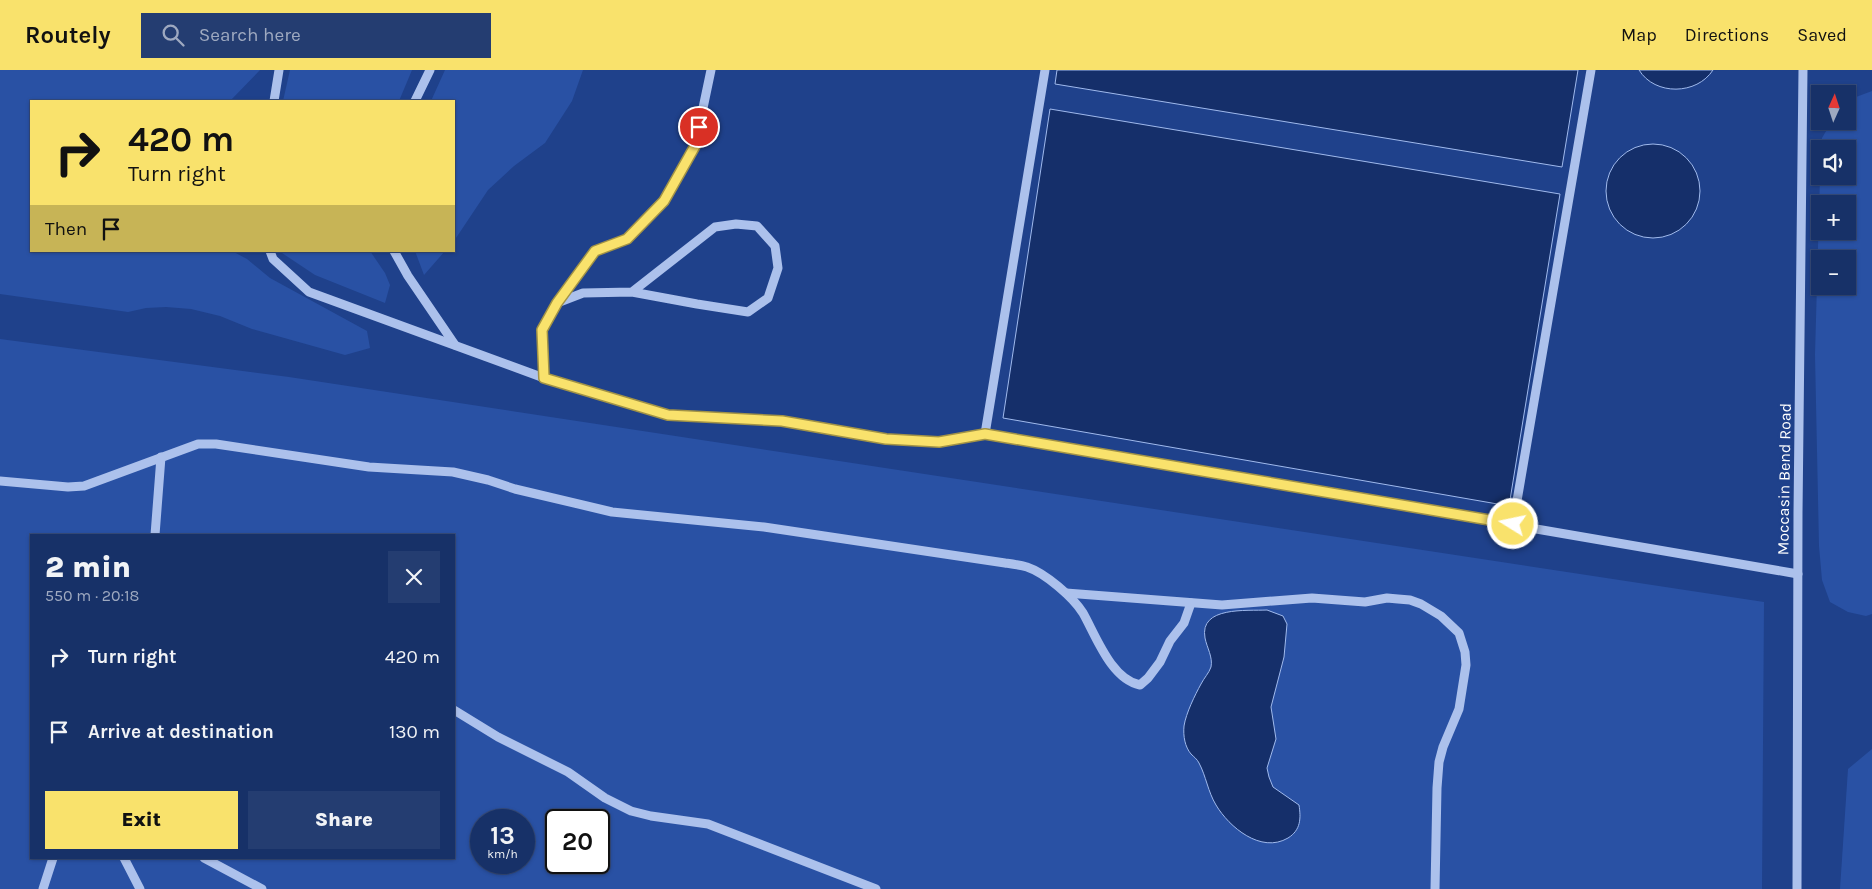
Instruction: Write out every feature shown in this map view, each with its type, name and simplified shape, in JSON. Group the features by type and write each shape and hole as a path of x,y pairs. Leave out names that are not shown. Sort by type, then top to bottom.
{"street":[{"path":"274,100 279,70"},
{"path":"415,100 430,70"},
{"path":"544,378 542,330 557,303 595,251 627,239 664,201 695,146 711,70"},
{"path":"985,434 1045,70"},
{"path":"1513,524 1591,70"},
{"name":"Moccasin Bend Road","path":"1797,889 1803,70"},
{"path":"557,303 583,293 632,292 748,312 768,298 778,268 774,246 757,226 736,224 715,227 632,292"},
{"path":"270,252 273,260 309,292 544,378 668,415 782,421 886,439 939,442 985,434 1798,574"},
{"path":"395,252 408,276 455,345"},
{"path":"0,481 68,487 84,486 198,444 216,444 369,467 453,472 612,512 773,528 1028,567 1066,593 1082,612 1099,646 1117,669 1131,683 1140,685 1160,662 1170,641 1184,623 1191,603"},
{"path":"155,534 161,457"},
{"path":"1066,593 1222,605 1312,598 1354,602 1387,598 1410,600 1441,616 1459,633 1465,652 1465,678 1458,714 1443,747 1439,762 1435,889"},
{"path":"455,711 498,737 568,772 605,798 631,811 651,816 708,824 876,889"},
{"path":"43,889 53,859"},
{"path":"125,859 140,889"},
{"path":"206,859 262,889"}],"shaded area":[{"path":"0,70 260,70 231,100 30,100 30,252 234,252 247,259 270,278 367,331 370,348 345,355 252,329 220,316 191,309 166,307 146,308 128,312 0,294"},
{"path":"290,70 412,70 399,100 283,100"},
{"path":"445,70 583,70 572,101 545,143 514,166 488,190 455,240 455,100 431,100"},
{"path":"1057,70 1578,70 1562,167 1055,84"},
{"path":"1639,70 1713,70 1697,84 1687,88 1676,89 1665,88 1655,84"},
{"path":"1872,91 1872,614 1866,616 1848,612 1830,602 1822,580 1819,546 1815,355 1817,295 1856,295 1856,250 1818,250 1818,240 1856,240 1856,195 1819,195 1820,185 1856,185 1856,140 1822,140 1827,130 1856,130 1856,97"},
{"path":"1050,109 1560,194 1509,506 1003,418"},
{"path":"1653,144 1671,148 1686,158 1696,173 1700,191 1696,209 1686,224 1671,234 1653,238 1635,234 1620,224 1610,209 1606,191 1610,173 1620,158 1635,148"},
{"path":"280,252 371,252 385,273 390,285 385,303 315,275"},
{"path":"415,252 444,252 424,275"},
{"path":"0,339 289,377 1764,602 1762,889 0,889"},
{"path":"1267,610 1283,616 1287,624 1284,657 1271,707 1276,739 1267,768 1273,787 1299,805 1300,815 1298,827 1292,835 1278,842 1267,843 1247,836 1229,822 1222,813 1213,800 1199,763 1187,748 1184,730 1191,704 1211,667 1211,656 1205,638 1205,628 1209,620 1226,612"},
{"path":"1872,749 1872,889 1840,889 1848,769"}],"route":[{"path":"699,127 695,146 664,201 627,239 595,251 557,303 542,330 544,378 668,415 782,421 886,439 939,442 985,434 1513,524"}]}
